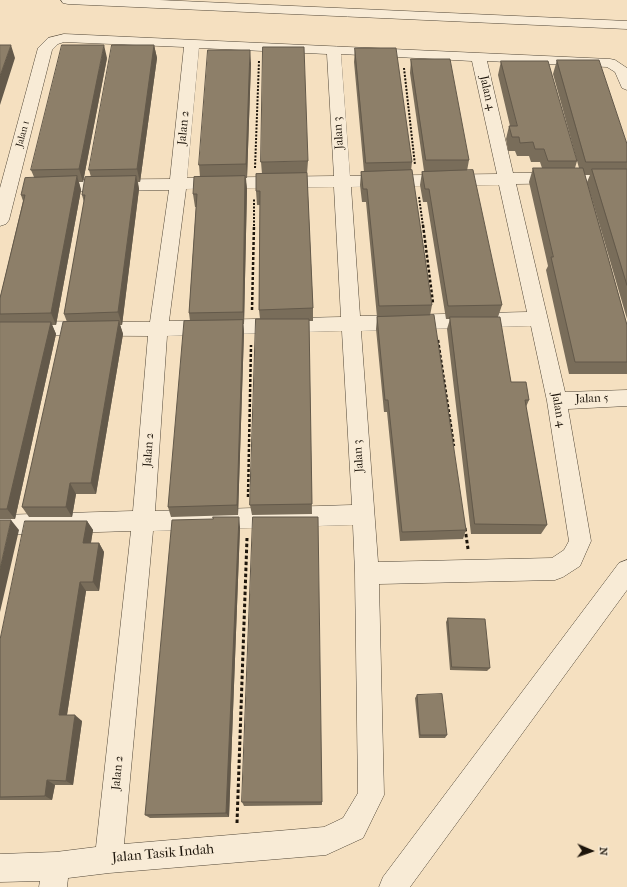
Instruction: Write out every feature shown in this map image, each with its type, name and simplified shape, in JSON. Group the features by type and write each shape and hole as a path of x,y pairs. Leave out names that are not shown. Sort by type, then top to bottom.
{"street":[{"path":"68,0 627,26"},
{"name":"Jalan 1","path":"0,220 16,187 45,48 53,41 64,38 192,42"},
{"path":"192,42 479,58 610,63 621,70 627,85"},
{"name":"Jalan 2","path":"109,859 144,521 158,329 178,184 192,42"},
{"name":"Jalan 3","path":"326,841 353,828 372,795 367,573 334,50"},
{"name":"Jalan 4","path":"367,573 555,569 572,558 580,541 557,401 479,58"},
{"path":"16,187 342,180 627,177"},
{"path":"0,328 158,329 538,319"},
{"name":"Jalan 5","path":"557,401 627,398"},
{"path":"0,525 363,515"},
{"path":"393,887 627,570"},
{"name":"Jalan Tasik Indah","path":"0,868 55,876 109,859 326,841"}],"path":[{"path":"236,848 248,518 254,182 260,46"}],"building":[{"path":"0,45 11,45 0,76"},
{"path":"62,45 104,45 79,169 31,170"},
{"path":"112,45 154,45 137,169 89,170"},
{"path":"263,47 304,47 308,161 261,162"},
{"path":"355,48 396,48 412,162 366,163"},
{"path":"208,50 250,50 246,164 199,165"},
{"path":"411,59 450,59 469,160 426,160"},
{"path":"557,60 599,60 627,144 627,162 586,162"},
{"path":"501,61 548,61 577,161 548,161 544,149 535,149 533,142 520,143 519,137 512,137 509,126 517,126"},
{"path":"533,168 583,168 627,325 627,362 575,362 551,257 553,257"},
{"path":"592,169 627,169 627,285"},
{"path":"412,170 432,305 379,306 367,189 363,189 361,172"},
{"path":"473,170 502,305 448,306 429,189 425,189 422,172"},
{"path":"307,173 313,308 259,310 260,191 256,191 256,174"},
{"path":"77,176 51,313 0,314 0,298 25,195 21,195 25,178"},
{"path":"136,176 118,312 64,314 85,195 82,195 85,177"},
{"path":"245,176 243,312 189,313 197,194 193,194 194,177"},
{"path":"434,315 466,530 402,532 388,400 385,400 377,317"},
{"path":"450,317 500,317 511,382 526,382 529,400 525,400 547,525 475,524"},
{"path":"256,319 309,319 312,504 250,505"},
{"path":"243,320 237,505 168,507 184,321"},
{"path":"119,321 91,483 70,483 66,507 22,507 63,322"},
{"path":"0,322 51,322 7,509 0,509"},
{"path":"213,517 239,517 226,813 145,815 172,520 213,519"},
{"path":"253,517 318,517 322,802 242,802"},
{"path":"0,520 11,520 0,569"},
{"path":"25,521 87,521 83,543 99,543 93,582 80,582 59,715 75,715 66,781 47,780 45,796 0,797 0,640"},
{"path":"448,618 485,619 490,668 452,667"},
{"path":"442,694 447,735 420,735 417,695"}]}
